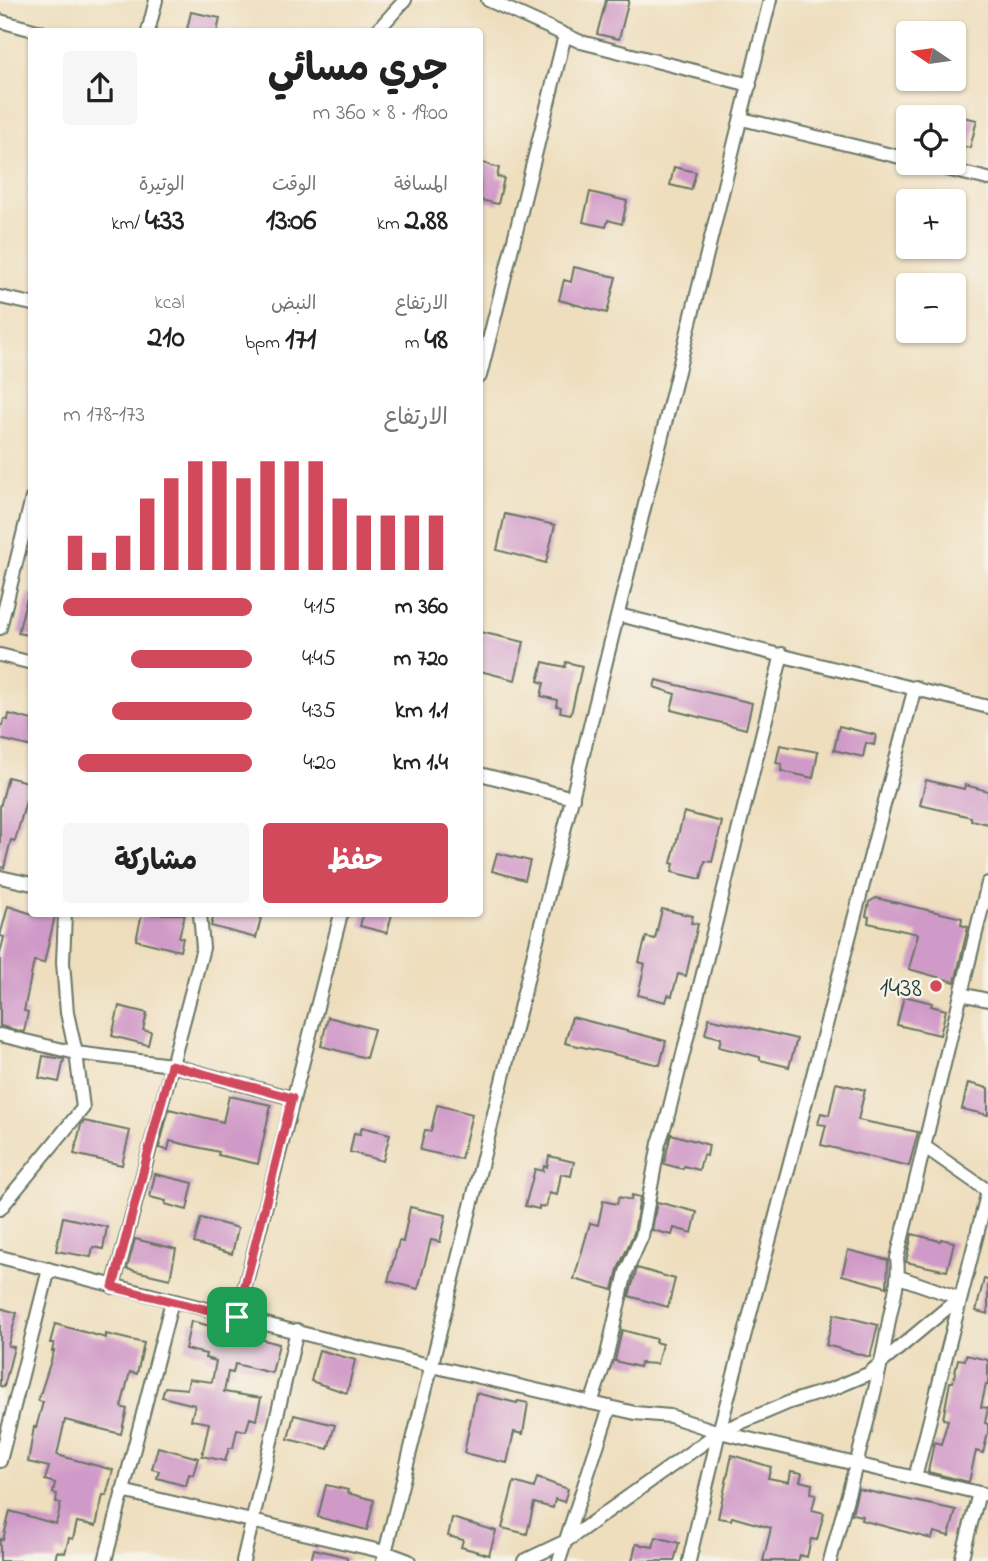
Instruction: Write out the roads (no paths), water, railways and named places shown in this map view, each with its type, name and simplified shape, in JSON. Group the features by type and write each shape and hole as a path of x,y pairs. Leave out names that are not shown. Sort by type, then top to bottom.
{"street":[{"path":"149,28 156,0"},
{"path":"380,28 405,0"},
{"path":"488,0 581,42 750,85"},
{"path":"384,1556 771,0"},
{"path":"0,21 28,29"},
{"path":"483,364 565,35"},
{"path":"742,118 896,156"},
{"path":"966,174 988,179"},
{"path":"0,297 28,303"},
{"path":"0,628 28,514"},
{"path":"619,615 988,707"},
{"path":"592,1403 606,1359 626,1272 642,1236 659,1143 782,654"},
{"path":"0,655 28,662"},
{"path":"689,1561 719,1432 915,687"},
{"path":"483,775 573,797"},
{"path":"0,877 28,883"},
{"path":"830,1561 882,1360 899,1277 897,1258 988,883"},
{"path":"0,1209 83,1108 67,1013 63,962 65,917"},
{"path":"113,1287 203,948 200,917"},
{"path":"237,1317 340,917"},
{"path":"961,994 988,1000"},
{"path":"0,1035 76,1054 171,1065 292,1098"},
{"path":"915,1478 988,1191 925,1147"},
{"path":"0,1257 432,1366 635,1413 670,1416 719,1432 983,1494 961,1561"},
{"path":"0,1461 48,1269"},
{"path":"899,1277 959,1298"},
{"path":"524,1561 566,1541 719,1432 790,1402 868,1374 959,1298"},
{"path":"105,1561 172,1301"},
{"path":"243,1561 297,1330"},
{"path":"559,1561 610,1407"},
{"path":"122,1491 409,1561"}],"place":[{"name":"1438","path":"936,986"}]}
